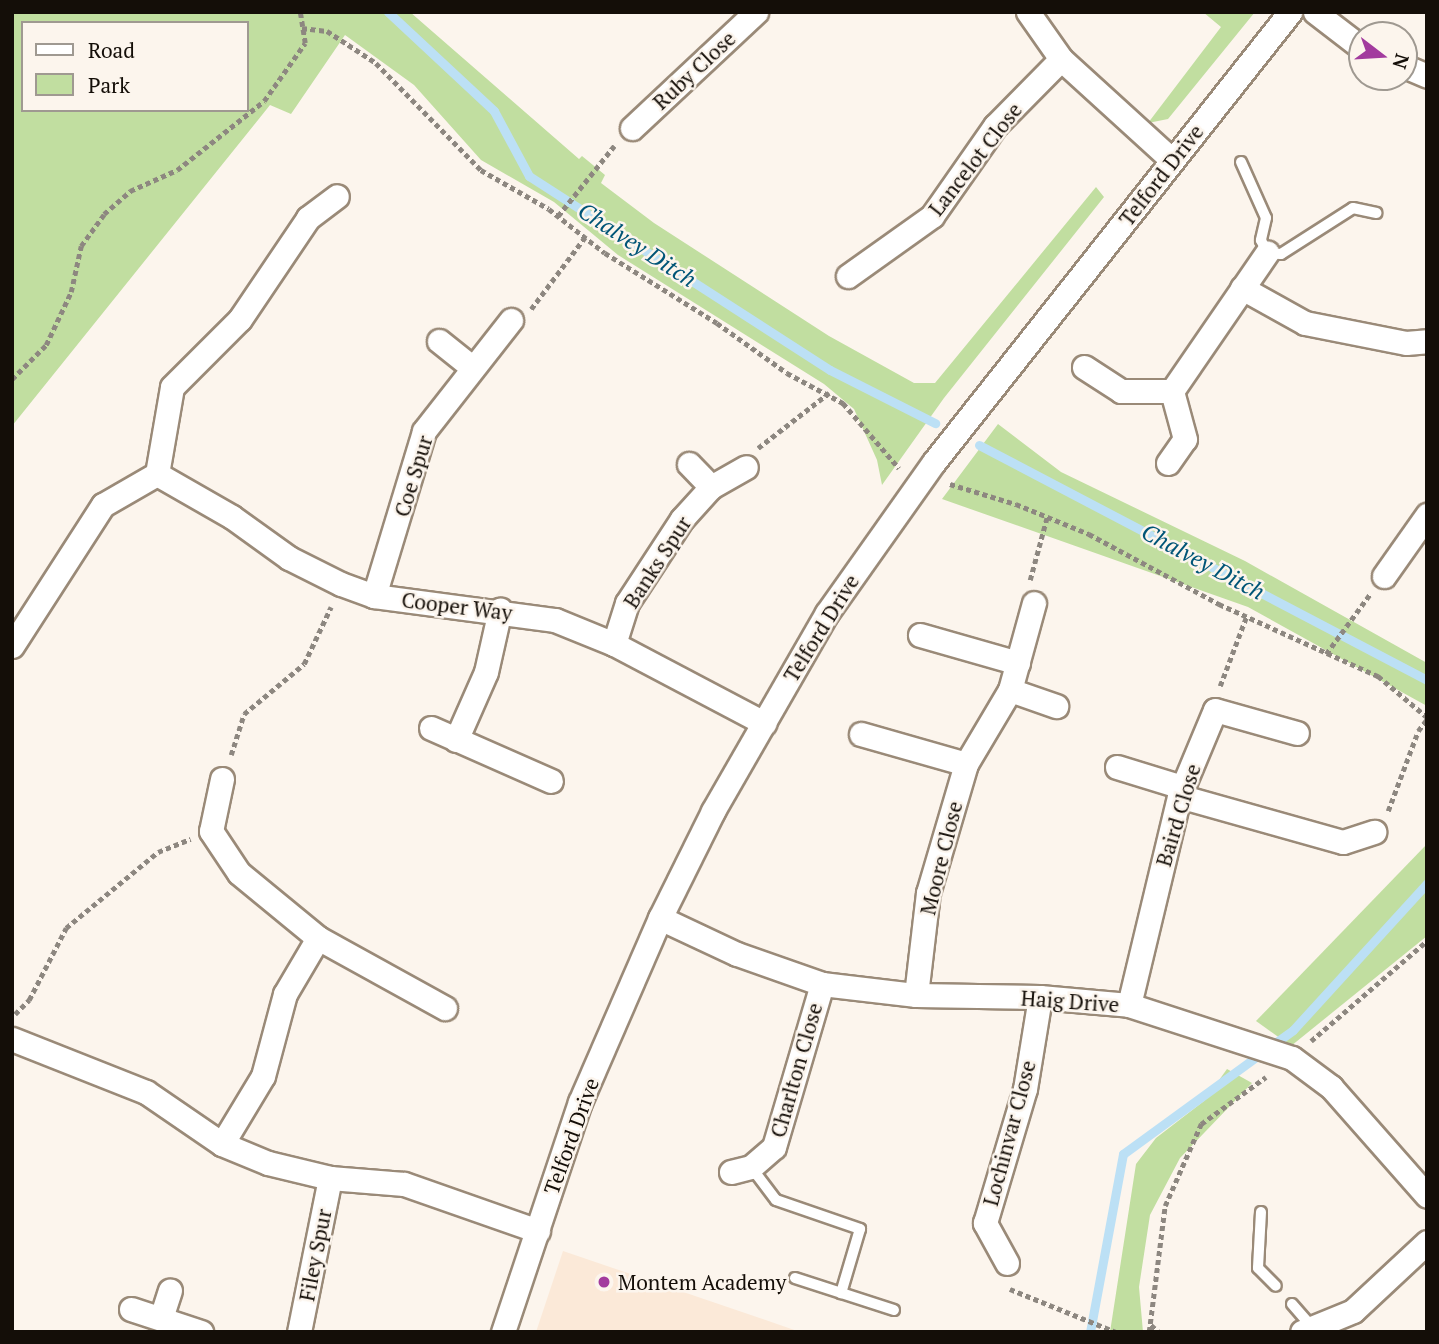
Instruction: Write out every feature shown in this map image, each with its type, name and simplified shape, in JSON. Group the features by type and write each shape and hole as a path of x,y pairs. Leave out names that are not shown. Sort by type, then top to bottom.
{"street":[{"name":"Ruby Close","path":"632,128 756,12"},
{"path":"1028,12 1062,59 1172,160"},
{"name":"Telford Drive","path":"503,1332 580,1102 660,918 764,723 827,613 919,484 1290,12"},
{"path":"1315,12 1348,37"},
{"name":"Lancelot Close","path":"848,276 932,216 995,126 1062,59"},
{"path":"12,646 103,505 157,474 172,387 240,319 307,218 337,196"},
{"path":"1168,463 1185,439 1172,391 1267,253"},
{"path":"1242,288 1305,323 1406,343 1427,341"},
{"name":"Coe Spur","path":"374,596 424,431 511,320"},
{"path":"439,341 473,368"},
{"path":"1084,367 1121,391 1172,391"},
{"path":"689,464 711,487"},
{"name":"Banks Spur","path":"614,644 627,603 682,519 711,487 746,467"},
{"name":"Cooper Way","path":"157,474 232,517 289,558 341,584 374,596 500,610 555,620 614,644 764,723"},
{"path":"1384,576 1427,515"},
{"name":"Moore Close","path":"916,995 928,893 965,764 1010,690 1034,603"},
{"path":"457,740 486,671 500,610"},
{"path":"920,635 1018,663"},
{"path":"1010,690 1056,706"},
{"path":"1215,710 1297,733"},
{"name":"Baird Close","path":"1129,1005 1181,791 1215,710"},
{"path":"431,728 551,781"},
{"path":"861,734 965,764"},
{"path":"1117,767 1181,791 1343,842 1374,832"},
{"path":"222,779 211,831 239,873 318,938 445,1008"},
{"name":"Haig Drive","path":"660,918 737,954 821,984 916,995 1040,997 1129,1005 1226,1034 1288,1057 1331,1087 1427,1196"},
{"path":"222,1144 263,1076 285,994 318,938"},
{"name":"Charlton Close","path":"741,1169 774,1147 821,984"},
{"name":"Lochinvar Close","path":"1007,1264 985,1223 1025,1089 1040,997"},
{"path":"12,1039 146,1092 222,1144 268,1163 330,1178 404,1184 538,1231"},
{"name":"Filey Spur","path":"299,1332 330,1178"},
{"path":"1306,1329 1353,1311 1427,1242"},
{"path":"161,1318 170,1290"},
{"path":"131,1309 201,1332"}],"lane":[{"path":"1241,162 1266,218 1261,240 1267,253 1281,254 1353,208 1376,213"},
{"path":"741,1169 776,1200 860,1229 841,1293"},
{"path":"1261,1212 1258,1268 1276,1286"},
{"path":"795,1278 894,1310"},
{"path":"1292,1304 1306,1329"}],"path":[{"path":"12,379 46,345 71,292 81,246 104,214 130,191 177,170 264,101 304,43 300,12"},
{"path":"302,28 327,30 355,47 397,80 481,170 558,216 787,373 829,393 858,419 890,460 935,496 946,482 1047,517 1397,687 1427,718 1418,731 1386,817 1374,832"},
{"path":"558,216 571,195 632,128"},
{"path":"511,320 523,320 585,237"},
{"path":"746,467 766,441 829,393"},
{"path":"1034,603 1029,574 1047,517"},
{"path":"222,779 244,715 304,664 341,584"},
{"path":"1215,710 1248,615"},
{"path":"1328,652 1353,617"},
{"path":"12,1017 29,1000 66,928 158,852 211,831"},
{"path":"1149,1332 1166,1206 1201,1124 1288,1057 1427,941"},
{"path":"1007,1264 1000,1284 1113,1331"},
{"path":"1150,1324 1159,1332"}],"shaded area":[{"name":"Montem Academy","path":"563,1251 745,1313 800,1332 536,1332"}],"green space":[{"path":"12,12 410,12 579,159 582,156 605,175 601,183 654,223 829,336 914,383 935,383 1096,187 1104,197 944,398 882,485 877,460 854,409 824,384 618,255 554,202 481,160 414,85 345,35 291,114 270,105 12,426"},
{"path":"1203,12 1255,12 1168,119 1148,123 1221,27"},
{"path":"998,424 1061,472 1245,561 1427,663 1427,706 1248,607 942,499"},
{"path":"1427,844 1427,936 1291,1046 1256,1021"},
{"path":"1227,1069 1252,1083 1180,1158 1150,1215 1139,1287 1143,1332 1110,1332 1136,1164 1156,1138 1204,1101"}],"waterway":[{"name":"Chalvey Ditch","path":"388,12 494,111 529,176 830,370 935,423"},
{"name":"Chalvey Ditch","path":"979,445 1427,680"},
{"path":"1090,1332 1123,1154 1293,1030 1427,883"}],"place":[{"name":"Montem Academy","path":"604,1282"}]}
